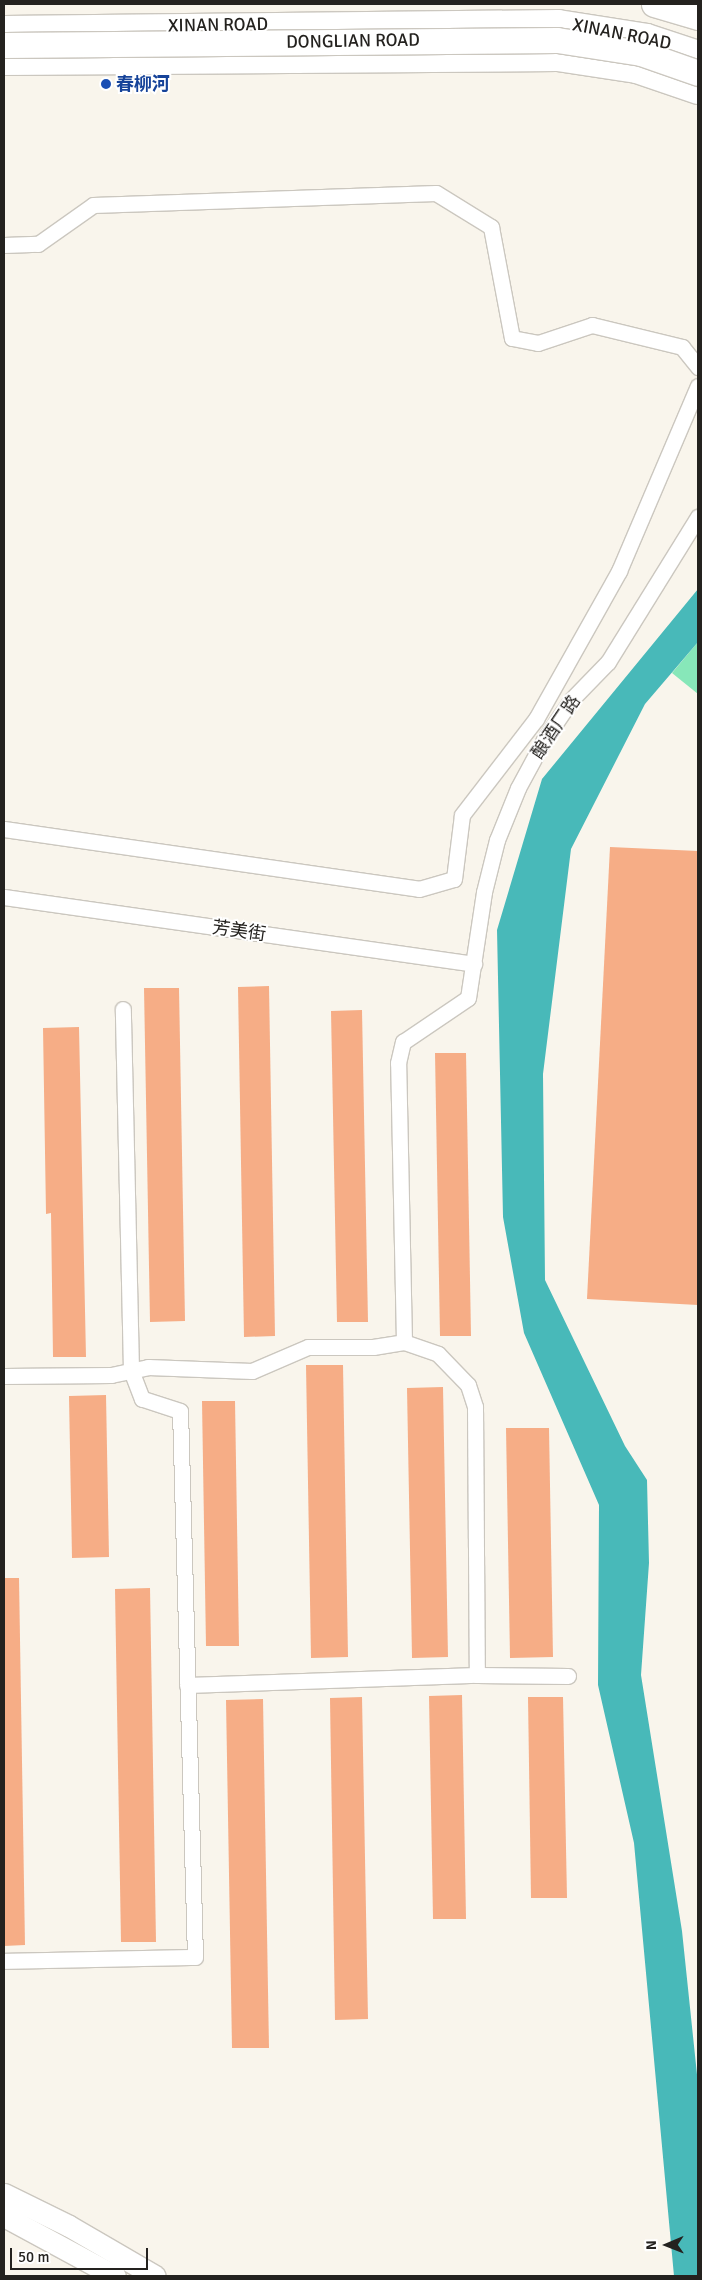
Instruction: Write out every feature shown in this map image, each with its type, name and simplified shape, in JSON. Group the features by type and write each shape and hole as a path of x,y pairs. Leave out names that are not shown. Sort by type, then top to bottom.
{"highway":[{"name":"XINAN ROAD","path":"4,11 502,4 602,11 649,20 698,35"},
{"path":"654,4 698,17"},
{"name":"XINAN ROAD","path":"4,28 558,22 646,36 698,53"},
{"path":"298,60 378,23"},
{"name":"DONGLIAN ROAD","path":"4,45 557,40 640,53 698,72"}],"main road":[{"path":"4,63 557,59 636,72 698,92"},
{"path":"4,2194 69,2226 155,2276"},
{"path":"4,2216 115,2276"}],"street":[{"path":"4,245 38,244 94,205 436,193 491,227 512,338 538,343 592,325 682,347 698,367"},
{"path":"4,829 419,889 454,879 462,815 536,718 619,571 698,386"},
{"name":"酿酒厂路","path":"404,1342 398,1064 403,1042 468,998 484,892 497,840 518,788 544,740 571,700 608,662 698,517"},
{"name":"芳美街","path":"4,897 474,964"},
{"path":"4,1961 194,1957 180,1411 142,1399 131,1370 123,1009"},
{"path":"4,1376 111,1375 148,1367 252,1371 308,1347 372,1347 404,1342 438,1354 468,1385 475,1408 477,1675"},
{"path":"187,1685 477,1675 568,1676"}],"green space":[{"path":"698,642 698,694 672,673"}],"water":[{"path":"698,589 698,642 645,704 571,849 543,1074 545,1280 625,1446 647,1480 649,1563 641,1675 682,1931 698,2084 698,2276 674,2276 634,1843 598,1685 599,1505 524,1333 503,1217 497,930 542,779"}],"building":[{"path":"610,847 698,851 698,1305 587,1299"},
{"path":"269,986 275,1336 244,1337 238,987"},
{"path":"144,988 179,988 185,1321 150,1322"},
{"path":"362,1010 368,1322 337,1322 331,1011"},
{"path":"79,1027 86,1357 53,1357 51,1213 46,1214 43,1028"},
{"path":"435,1053 466,1053 471,1336 440,1336"},
{"path":"306,1365 343,1365 348,1657 311,1658"},
{"path":"443,1387 448,1657 412,1658 407,1388"},
{"path":"106,1395 109,1557 72,1558 69,1396"},
{"path":"202,1401 235,1401 239,1646 206,1646"},
{"path":"506,1428 549,1428 553,1657 510,1658"},
{"path":"4,1578 19,1578 25,1945 4,1946"},
{"path":"150,1588 156,1942 121,1942 115,1589"},
{"path":"462,1695 466,1919 433,1919 429,1696"},
{"path":"362,1697 368,2019 335,2020 330,1698"},
{"path":"528,1697 563,1697 567,1898 531,1898"},
{"path":"263,1699 269,2048 232,2048 226,1700"}],"place":[{"name":"春柳河","path":"106,84"}]}
